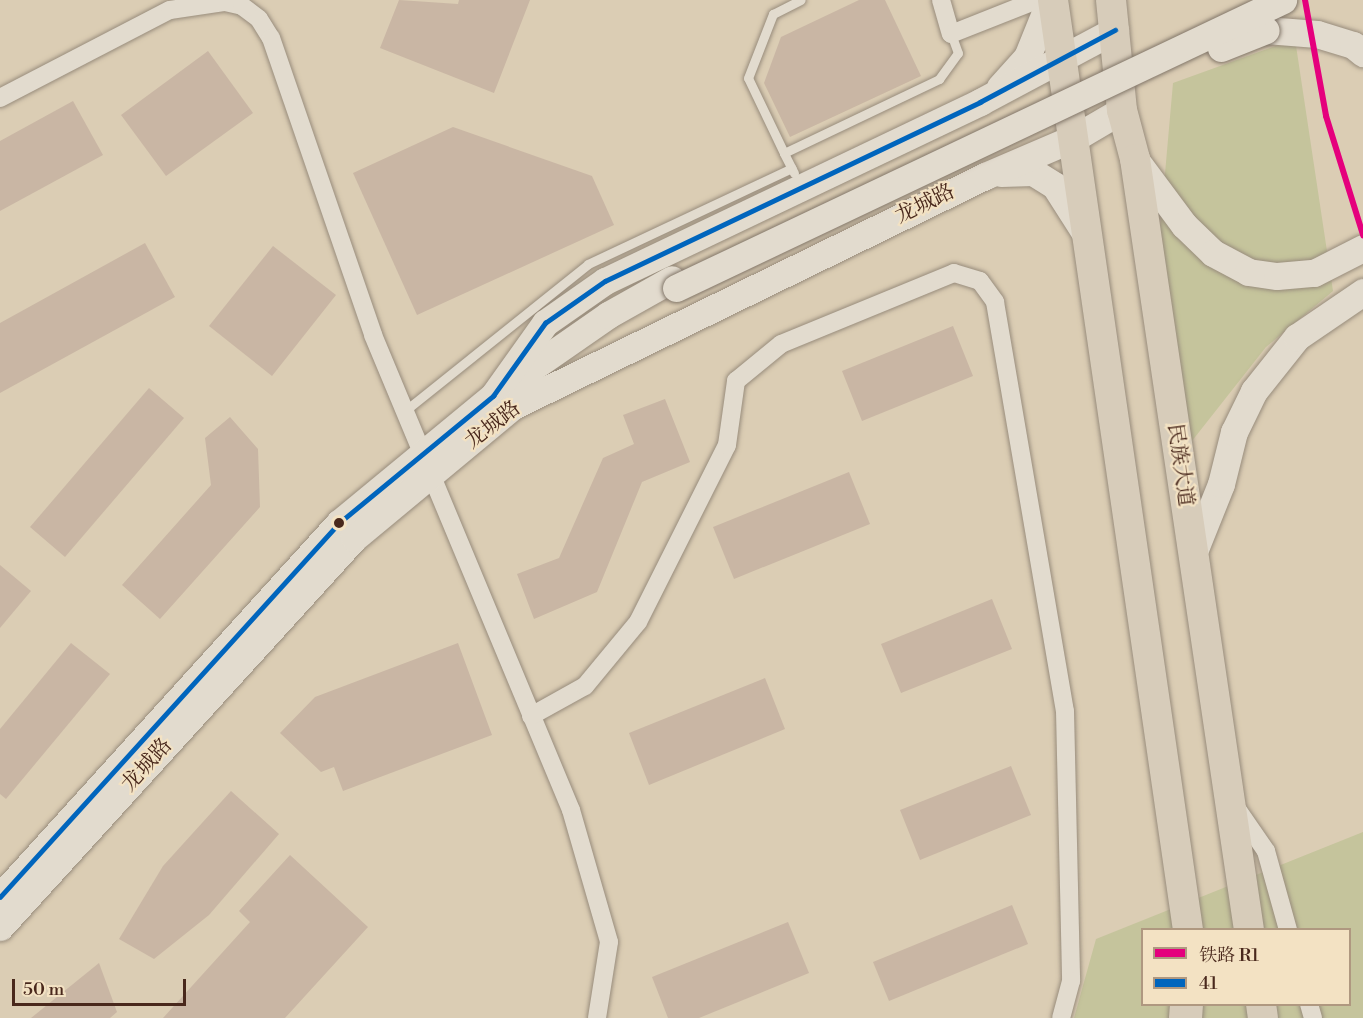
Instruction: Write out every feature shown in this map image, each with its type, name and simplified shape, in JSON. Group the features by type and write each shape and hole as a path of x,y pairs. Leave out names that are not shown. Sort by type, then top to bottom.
{"main road":[{"path":"1052,0 1076,136 1088,238 1188,928"},
{"name":"民族大道","path":"1111,0 1122,110 1135,159 1250,928"}],"street":[{"path":"941,0 951,34 1037,0"},
{"path":"980,102 1021,65 1052,0"},
{"path":"503,401 561,345 674,283 1262,0"},
{"path":"674,283 999,136 1283,0"},
{"path":"0,98 170,10 205,2 244,3 259,19 271,38 373,335 429,463 531,716 572,810 609,942 597,1018"},
{"name":"龙城路","path":"503,401 545,323 605,281 797,178 980,102 1063,61 1115,30"},
{"path":"999,136 1266,30 1317,34 1353,45 1363,53"},
{"name":"龙城路","path":"0,927 354,538 429,463 503,401 985,176 1076,136 1122,110"},
{"path":"1135,159 1184,225 1213,253 1248,272 1277,276 1314,273 1363,248"},
{"path":"985,176 1011,172 1040,177 1071,206 1088,238"},
{"path":"531,716 585,686 638,622 727,445 736,381 781,344 943,277 954,273 980,281 995,302 1065,711 1071,981 1061,1018"},
{"path":"1193,554 1221,484 1234,432 1254,391 1297,337 1363,292"},
{"name":"龙城路","path":"0,897 339,523 429,463"},
{"path":"1230,800 1266,851 1287,928"}],"lane":[{"path":"406,410 588,264 797,178 748,78 773,14 801,0"},
{"path":"784,153 939,79 958,53 951,34"}],"green space":[{"path":"1295,39 1333,291 1266,347 1188,446 1160,230 1173,83"},
{"path":"1363,832 1363,1018 1074,1018 1096,939"}],"building":[{"path":"399,0 458,4 459,0 530,0 494,93 380,48"},
{"path":"859,0 885,0 921,76 790,137 764,83 781,37"},
{"path":"208,51 253,113 166,176 121,115"},
{"path":"73,101 103,155 0,211 0,141"},
{"path":"453,127 592,176 614,225 417,315 353,173"},
{"path":"145,243 175,297 0,393 0,323"},
{"path":"273,246 336,295 272,376 209,326"},
{"path":"953,326 973,376 862,421 842,371"},
{"path":"149,388 184,418 65,557 30,527"},
{"path":"665,399 690,462 642,482 597,592 534,619 517,574 559,558 603,458 634,444 623,415"},
{"path":"230,417 258,449 260,507 160,619 122,585 211,485 205,438"},
{"path":"849,472 870,524 734,579 713,527"},
{"path":"0,565 31,591 0,628"},
{"path":"992,599 1012,649 901,693 881,644"},
{"path":"71,643 110,674 6,799 0,794 0,729"},
{"path":"458,643 492,735 343,791 334,767 321,772 280,733 315,697"},
{"path":"765,678 785,729 649,785 629,733"},
{"path":"1011,766 1031,815 920,860 900,810"},
{"path":"231,791 279,834 209,915 154,959 119,939 163,866"},
{"path":"290,855 368,927 285,1018 163,1018 250,922 239,911"},
{"path":"1012,905 1028,944 889,1001 873,962"},
{"path":"788,922 809,973 699,1018 668,1018 652,977"},
{"path":"99,963 117,1012 110,1018 31,1018"}],"rail line":[{"name":"R1","path":"1305,0 1326,116 1363,235"}],"transit line":[{"name":"41","path":"0,897 339,523 493,396 545,323 605,281 980,102 1115,30"}]}
